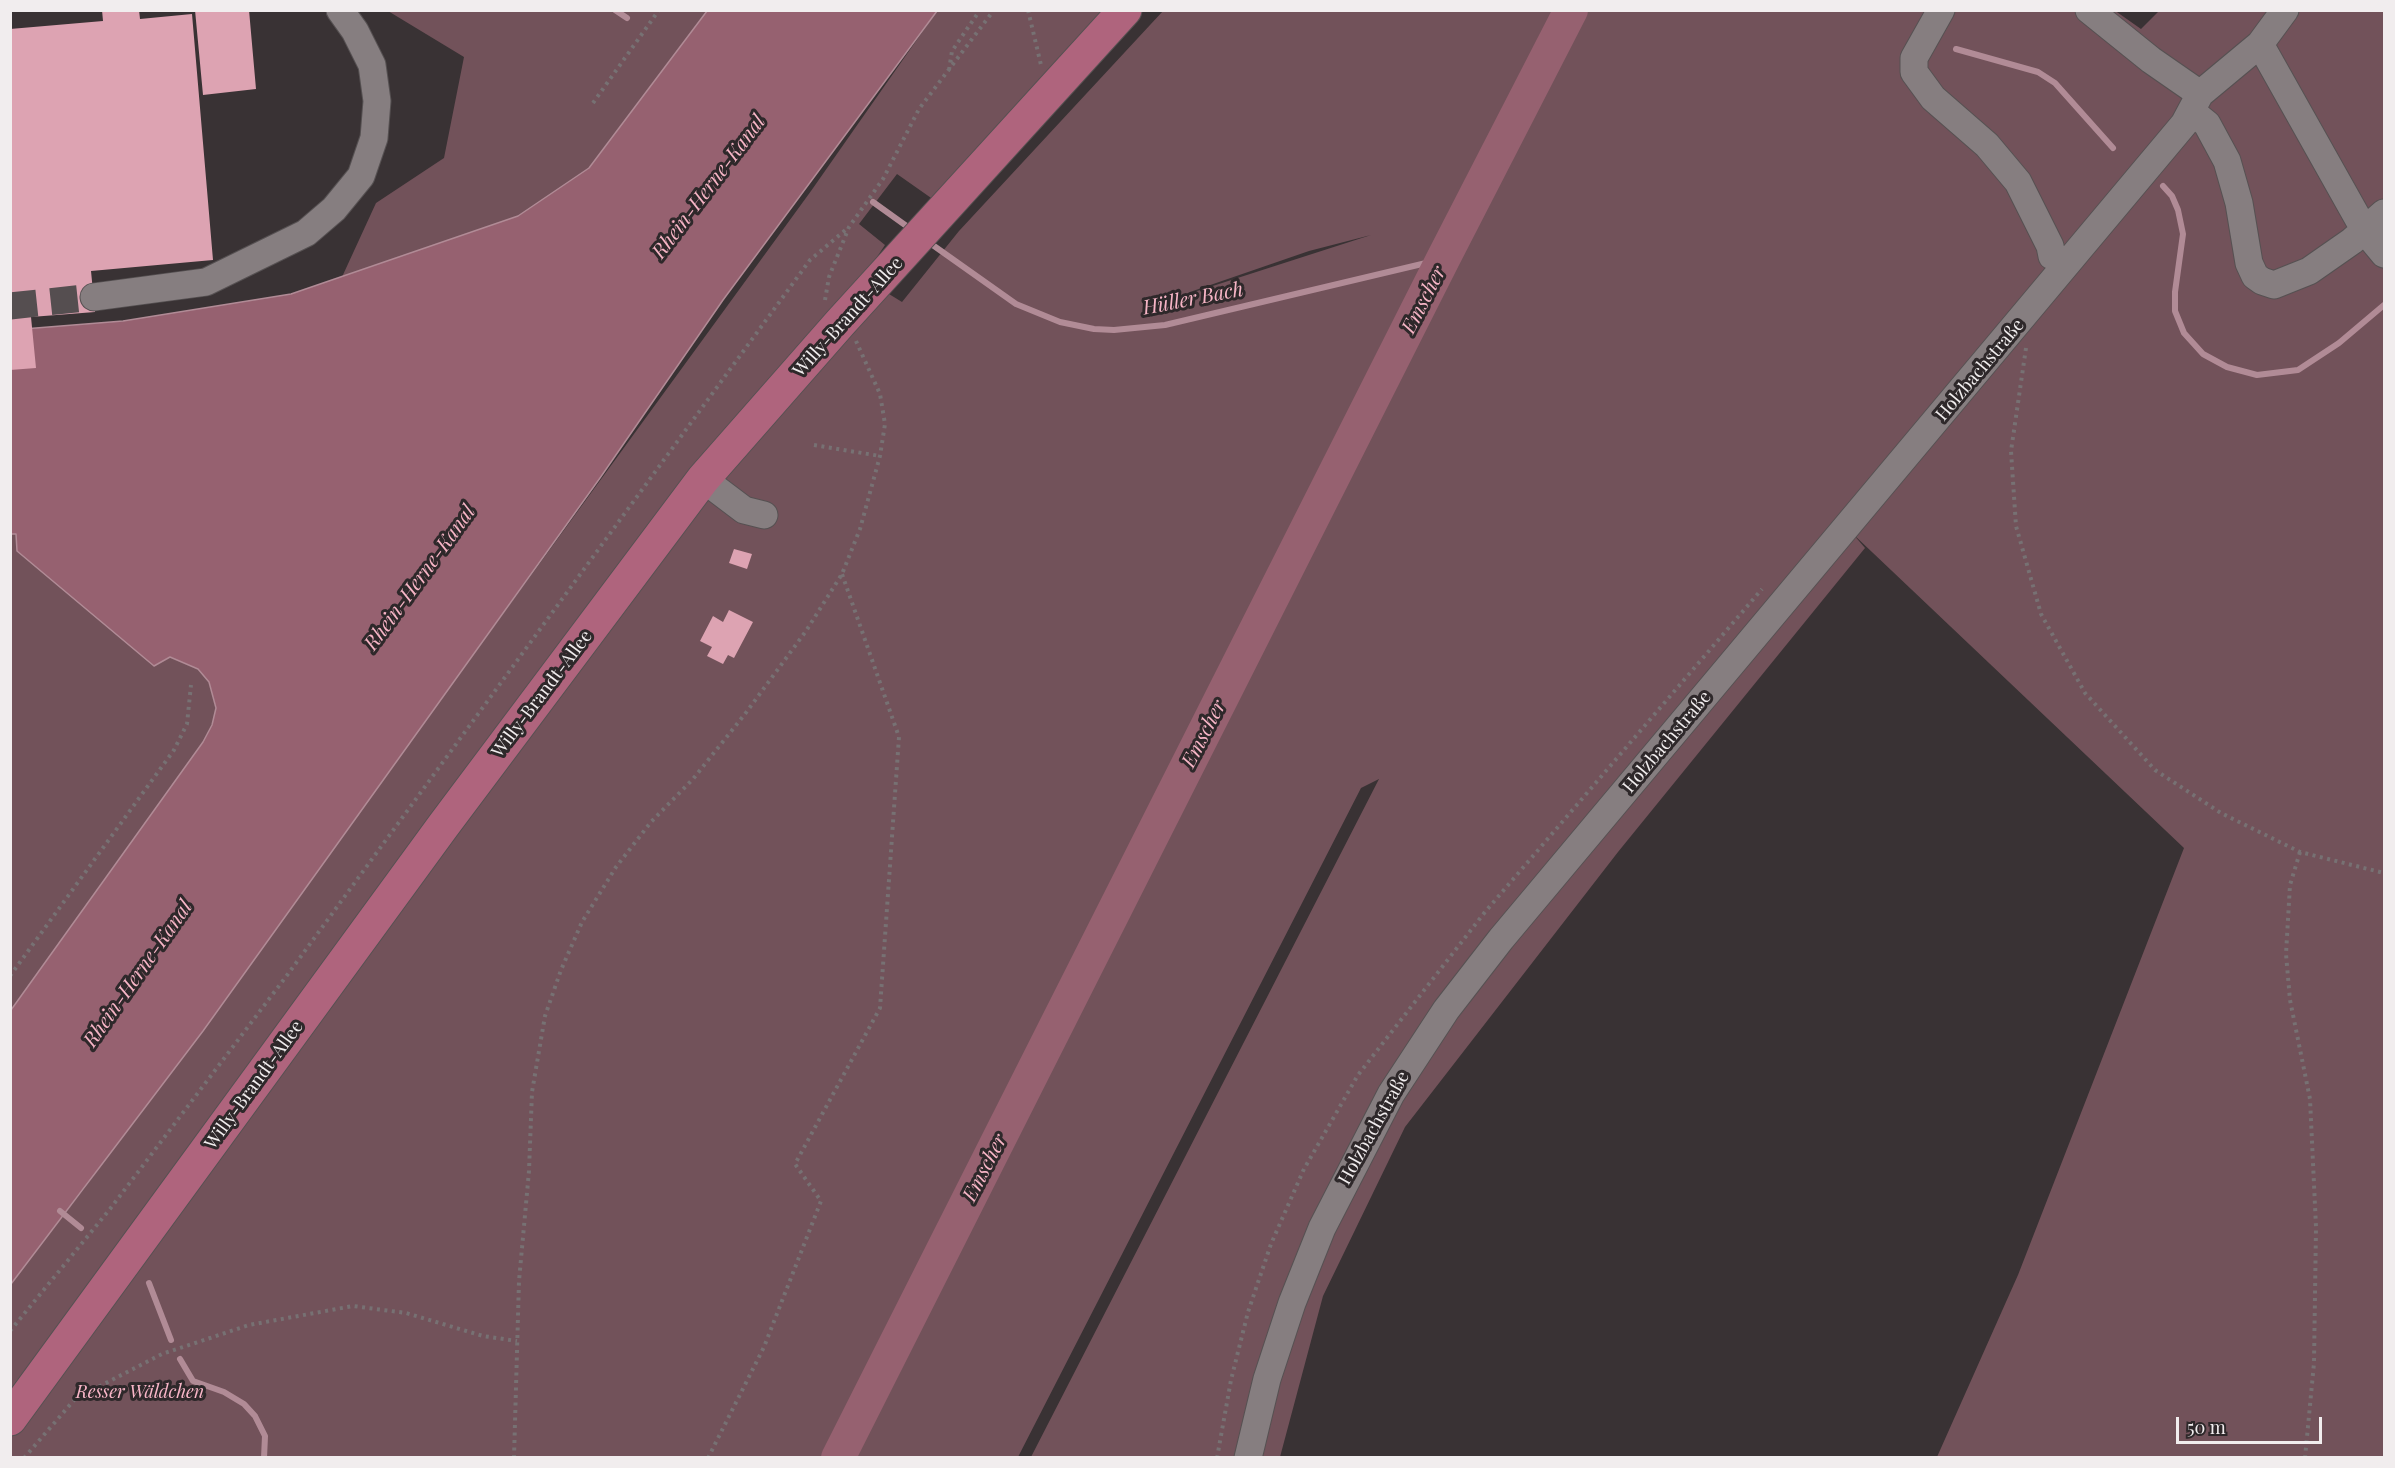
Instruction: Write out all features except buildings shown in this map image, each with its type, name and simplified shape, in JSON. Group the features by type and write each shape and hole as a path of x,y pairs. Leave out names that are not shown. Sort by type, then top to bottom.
{"main road":[{"name":"Willy-Brandt-Allee","path":"10,1419 442,826 703,479 1125,10"}],"street":[{"path":"94,297 206,282 297,238 334,209 361,176 374,138 377,101 372,65 356,31 340,10"},
{"path":"1941,10 1914,58 1914,72 1933,98 1987,145 2018,182 2050,246 2052,256"},
{"path":"2089,10 2151,60 2195,103 2227,161 2239,203 2249,263 2255,276 2262,282 2274,285 2309,271 2365,231 2385,213"},
{"name":"Holzbachstraße","path":"1248,1458 1268,1379 1292,1303 1322,1227 1355,1160 1417,1052 1501,939 2021,321 2184,124 2195,103 2260,44 2285,10"},
{"path":"2260,44 2365,231 2385,254"},
{"path":"703,479 744,510 764,514"}],"path":[{"path":"593,103 659,10"},
{"path":"949,71 952,51 980,10"},
{"path":"825,303 829,277 849,227 883,179 919,109 994,10"},
{"path":"1028,10 1042,68 1052,91"},
{"path":"10,1331 110,1209 288,974 810,260 849,227"},
{"path":"2021,321 2029,329 2011,451 2016,526 2042,614 2085,693 2155,770 2221,813 2300,852 2385,873"},
{"path":"514,1458 517,1341 532,1092 545,1016 561,970 582,922 616,867 651,822 693,779 745,714 806,631 842,574 860,529 880,456 885,424 880,394 868,362 851,334"},
{"path":"814,445 880,456"},
{"path":"708,1458 765,1347 821,1201 795,1164 880,1008 899,736 842,574"},
{"path":"10,976 174,750 187,724 191,685"},
{"path":"2300,852 2290,885 2286,954 2290,1000 2310,1099 2316,1227 2314,1363 2305,1458"},
{"path":"24,1458 75,1399 162,1353 249,1325 353,1306 406,1313 483,1336 517,1341"}],"green space":[{"name":"Resser Wäldchen","path":"2114,10 2141,29 2159,11 2384,11 2384,1457 1937,1457 2018,1275 2184,848 1853,534 1865,548 1618,852 1405,1127 1323,1296 1280,1457 1031,1457 1379,779 1361,788 1018,1457 11,1457 10,1284 84,1189 811,191 937,11 1111,11 934,200 897,174 859,224 885,245 863,278 902,302 959,231 1163,11","holes":["1371,235 1191,293 1309,251"]},
{"path":"388,11 707,11 589,168 519,216 342,277 376,203 444,158 464,57"},
{"path":"16,533 154,666 170,657 198,669 209,682 216,709 212,725 203,742 11,1010 10,534"}],"water":[{"name":"Rhein-Herne-Kanal","path":"707,11 937,11 723,300 600,478 203,1031 11,1284 11,1010 203,742 212,725 216,708 209,682 198,669 170,657 154,666 17,551 16,534 10,534 11,330 123,321 291,294 518,216 589,168"}],"waterway":[{"name":"Hüller Bach","path":"615,10 627,18"},
{"name":"Emscher","path":"838,1458 1571,10"},
{"path":"1956,49 2038,72 2055,83 2113,148"},
{"path":"2163,186 2172,196 2178,210 2183,234 2175,292 2175,311 2184,333 2203,354 2227,367 2257,375 2298,370 2339,343 2384,305"},
{"name":"Hüller Bach","path":"873,202 912,230"},
{"name":"Hüller Bach","path":"927,241 1016,304 1060,322 1094,329 1114,330 1165,325 1443,259"},
{"path":"60,1211 81,1228"},
{"path":"149,1283 171,1340"},
{"path":"180,1359 193,1381 224,1392 244,1404 255,1416 265,1436 264,1458"}],"tunnel":[{"path":"10,306 94,297"}]}
